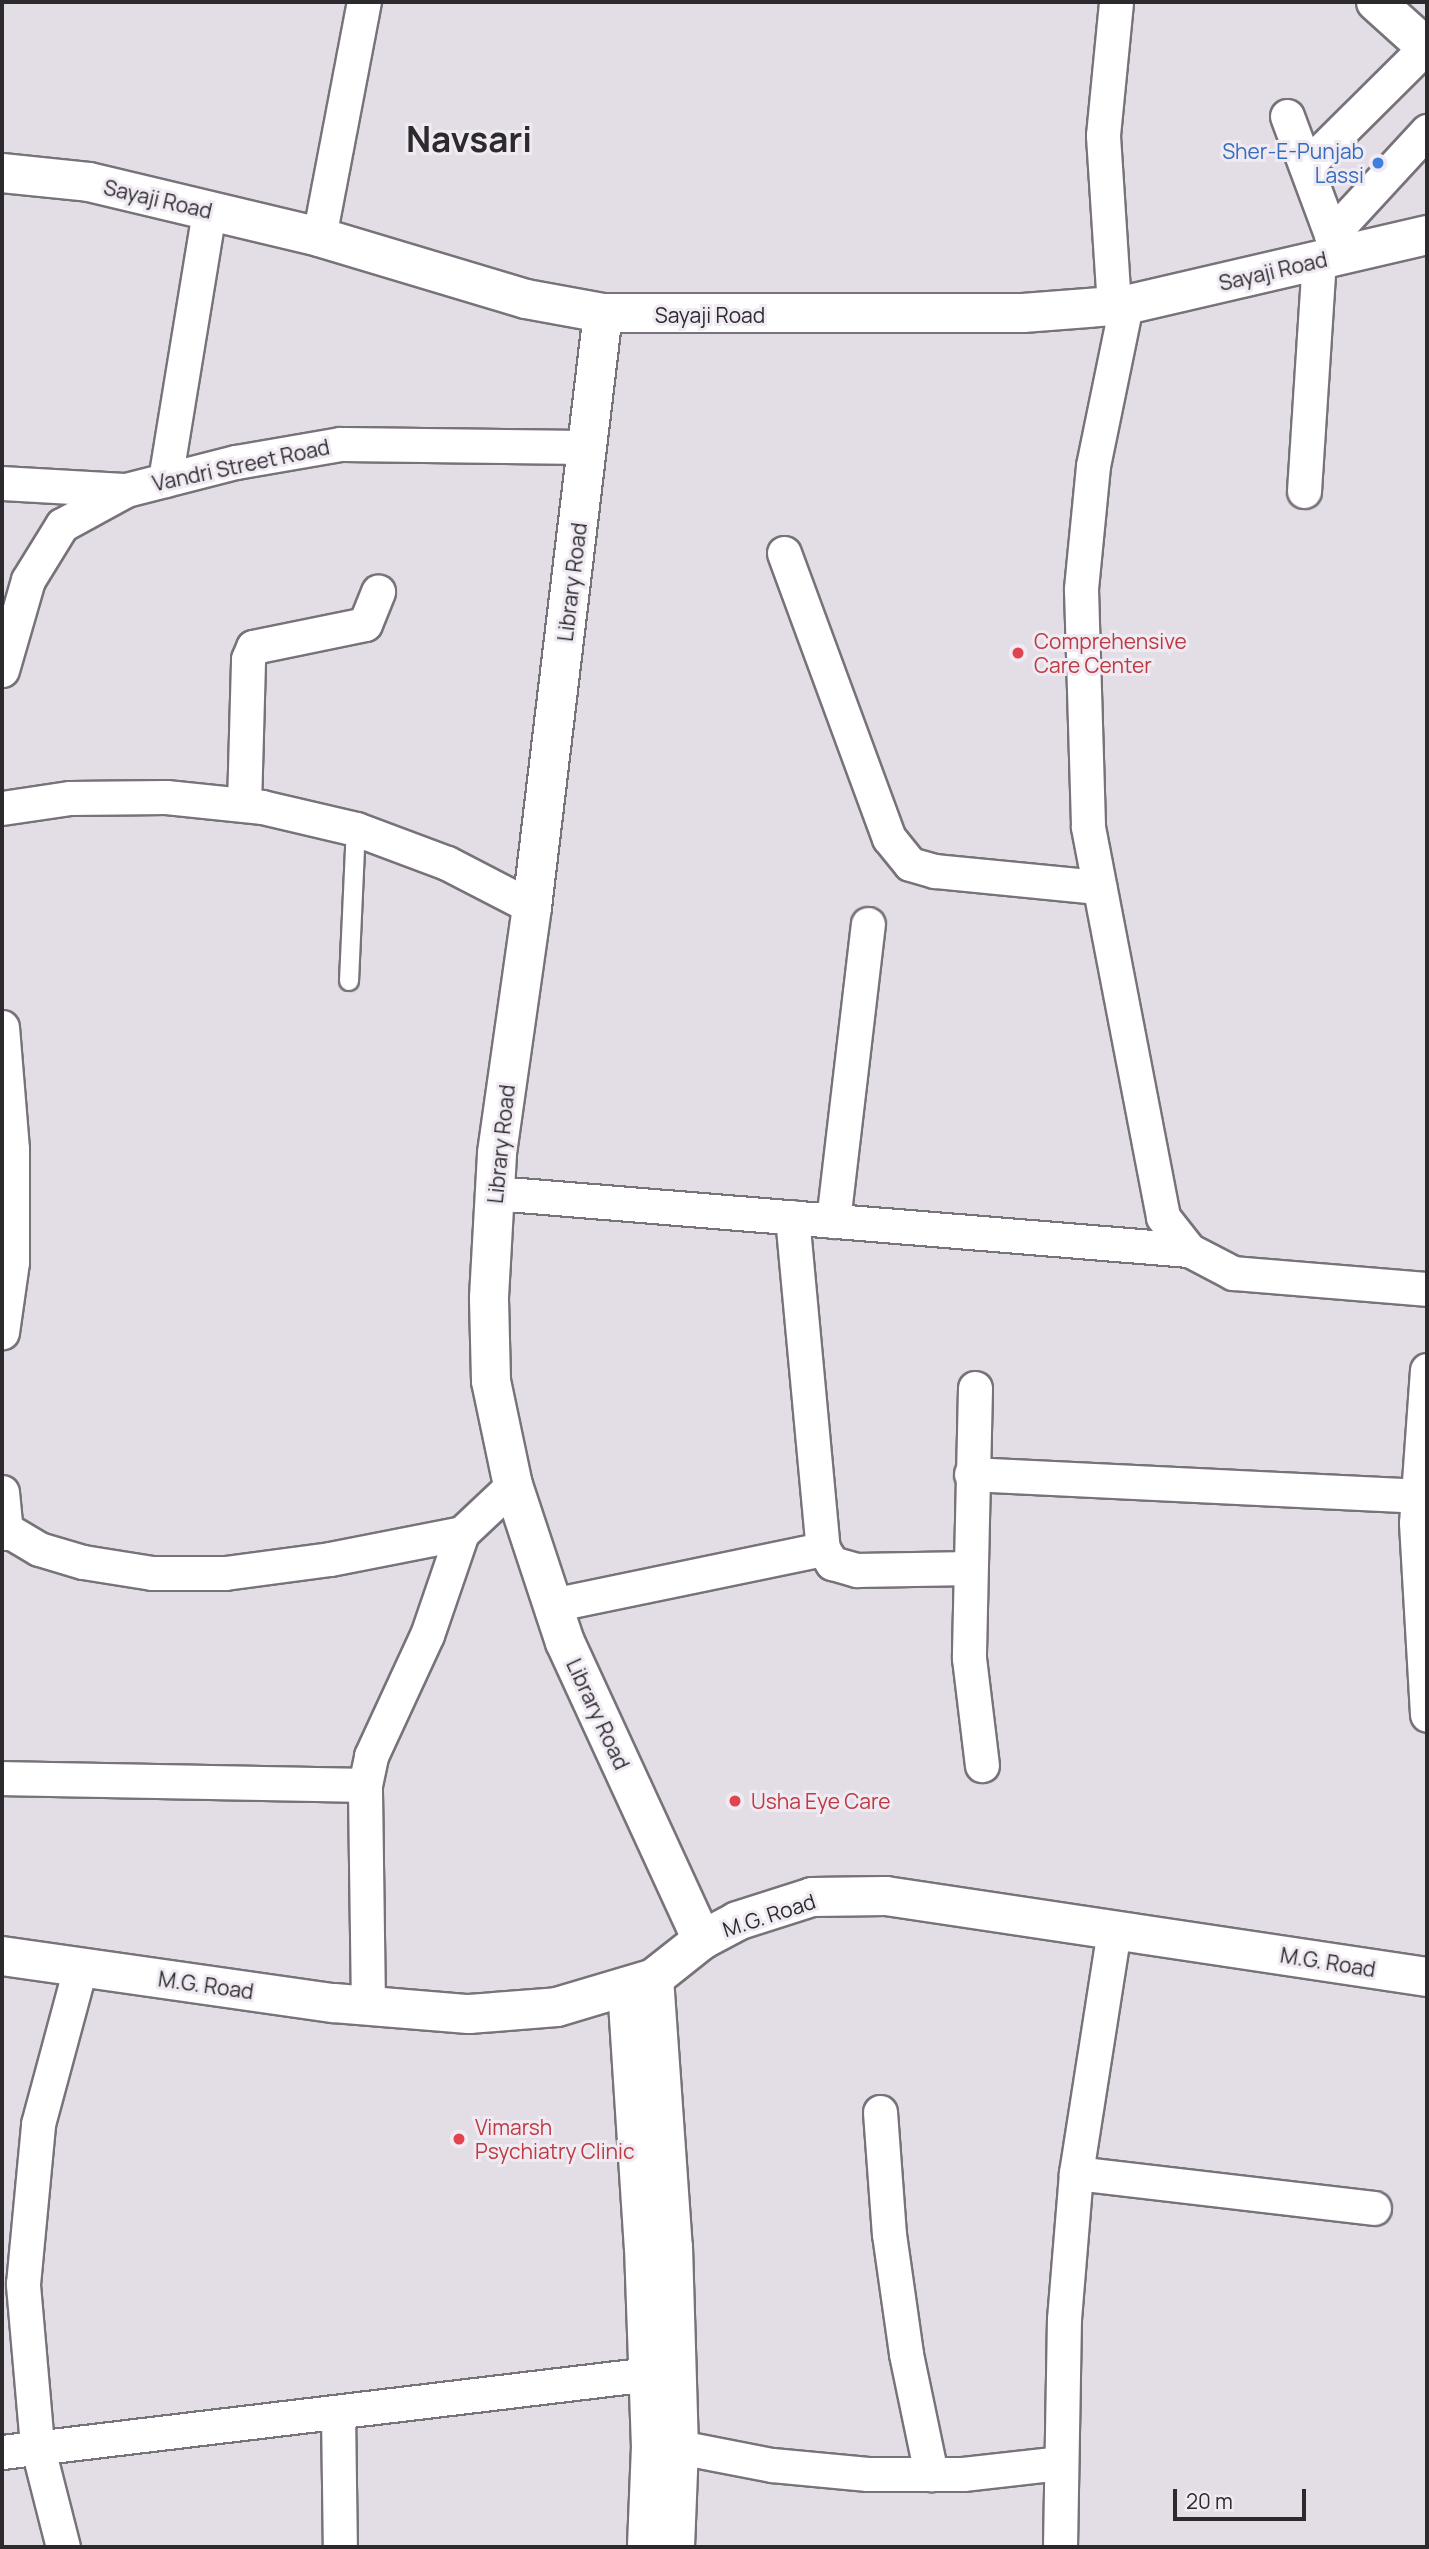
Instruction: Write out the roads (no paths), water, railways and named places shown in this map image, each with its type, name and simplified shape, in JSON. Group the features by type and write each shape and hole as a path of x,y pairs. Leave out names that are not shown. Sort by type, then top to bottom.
{"street":[{"path":"319,237 365,2"},
{"path":"1116,2 1103,135 1120,306 1093,466 1081,589 1088,827 1163,1217 1189,1250"},
{"path":"1306,166 1427,48 1376,2"},
{"path":"1287,116 1306,166 1329,250 1304,491"},
{"path":"1329,250 1427,131"},
{"name":"Sayaji Road","path":"2,173 89,183 319,237 526,299 603,313 1023,313 1120,306 1329,250 1427,235"},
{"path":"165,480 209,211"},
{"name":"Library Road","path":"603,313 495,1193 491,1381 513,1485 565,1642 702,1940"},
{"name":"Vandri Street Road","path":"2,670 28,580 62,525 126,490 236,462 340,444 588,447"},
{"path":"2,483 126,490"},
{"path":"784,553 889,838 910,864 934,871 1099,887"},
{"path":"244,805 248,659 253,647 265,641 353,629 365,624 378,591"},
{"path":"2,808 70,798 139,797 244,805 356,829 447,863 532,907"},
{"path":"834,1221 868,924"},
{"path":"2,1027 12,1149 12,1262 2,1332"},
{"path":"495,1193 1189,1250 1233,1273 1427,1289"},
{"path":"792,1217 823,1549 832,1563 857,1570 970,1568"},
{"path":"1427,1370 1416,1496 1427,1707"},
{"path":"975,1388 969,1658 982,1765"},
{"path":"971,1474 1416,1496"},
{"path":"368,2006 365,1785 371,1756 427,1635 462,1533 513,1485"},
{"path":"2,1492 3,1531 83,1562 152,1573 225,1573 330,1559 462,1533"},
{"path":"552,1605 823,1549"},
{"path":"2,1777 365,1785"},
{"name":"M.G. Road","path":"2,1956 368,2006 469,2014 556,2007 640,1982 702,1940 737,1921 812,1896 886,1896 1427,1977"},
{"path":"1060,2547 1059,2463 1064,2319 1076,2173 1114,1930"},
{"path":"63,2547 37,2445 23,2284 38,2124 80,1968"},
{"path":"640,1982 649,2374 647,2547"},
{"path":"640,1982 673,2247 679,2447 675,2547"},
{"path":"880,2112 897,2287 931,2474"},
{"path":"1076,2173 1374,2208"},
{"path":"2,2452 37,2445 649,2374"},
{"path":"338,2412 340,2547"},
{"path":"679,2447 772,2465 868,2474 931,2474 1059,2463"}],"lane":[{"path":"349,981 356,829"}],"place":[{"name":"Sher-E-Punjab Lassi","path":"1378,163"},
{"name":"Comprehensive Care Center","path":"1018,653"},
{"name":"Usha Eye Care","path":"735,1801"},
{"name":"Vimarsh Psychiatry Clinic","path":"459,2139"}],"district":[{"name":"Navsari","path":"469,139"}]}
